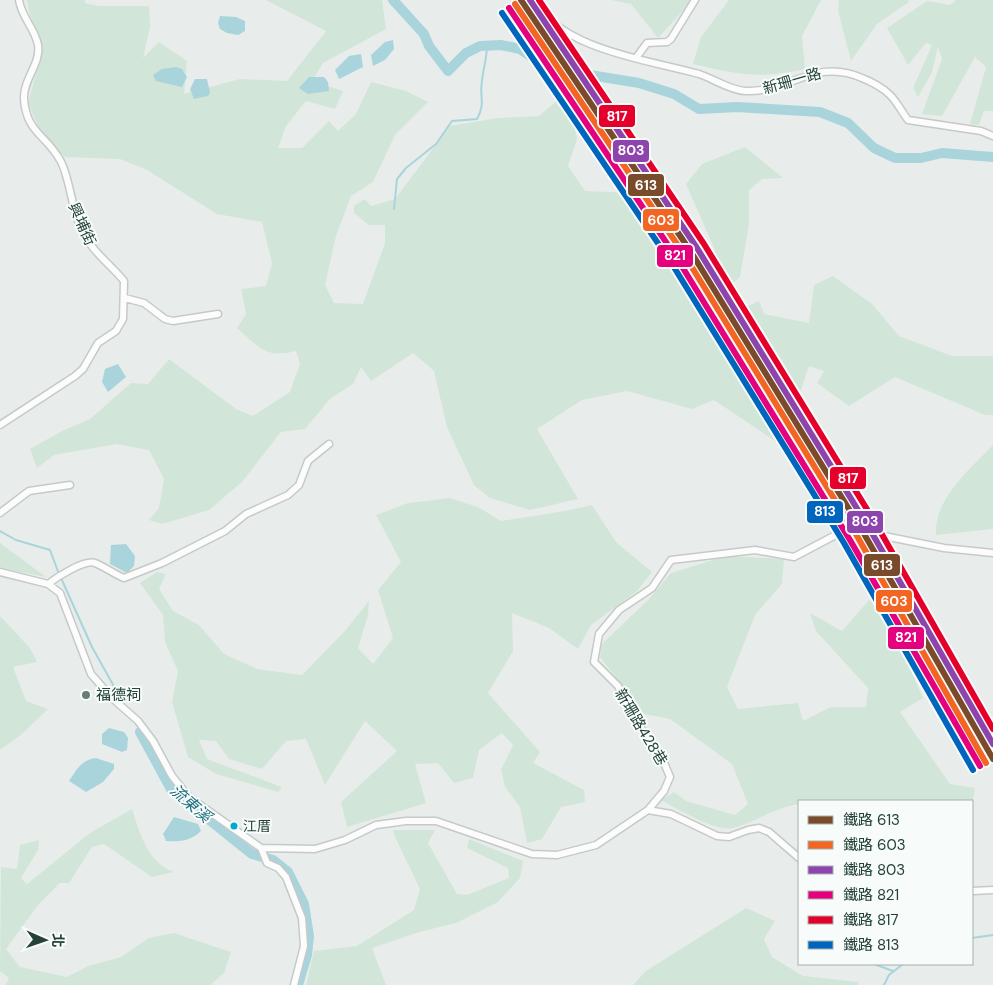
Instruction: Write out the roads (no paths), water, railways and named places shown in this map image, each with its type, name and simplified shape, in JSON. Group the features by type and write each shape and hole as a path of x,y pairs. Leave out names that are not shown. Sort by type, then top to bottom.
{"street":[{"name":"興埔街","path":"0,425 66,383 83,369 98,343 116,331 121,324 125,298 124,281 96,252 81,228 59,158 36,133 27,115 25,84 38,55 38,46 21,13 19,0"},
{"name":"新珊一路","path":"534,0 549,21 562,31 636,58 706,76 742,91 771,88 825,70 847,72 869,80 885,91 891,96 908,120 981,131 993,136"},
{"path":"636,58 648,43 667,42 671,39 695,0"},
{"path":"125,298 144,303 165,319 173,321 218,314"},
{"path":"51,582 66,572 89,562 95,563 124,578 162,563 225,531 246,514 288,495 298,485 308,461 329,444"},
{"path":"0,513 29,490 70,484"},
{"name":"新珊路428巷","path":"648,810 664,791 670,777 662,758 634,718 618,686 594,662 599,634 618,610 652,588 671,560 755,550 794,557 847,529 856,532"},
{"path":"874,534 944,548 993,553"},
{"path":"0,572 51,582 60,593 91,674 112,698 138,721 153,741 172,776 189,797 262,854 286,877 302,918 304,946 294,985"},
{"path":"262,854 315,849 345,840 376,825 406,821 436,821 532,854 557,855 596,845 641,812 648,810 671,814 717,836 729,837 759,828 769,832 798,857"},
{"path":"973,891 993,890"}],"water":[{"path":"220,16 236,17 245,21 245,31 238,35 227,33 220,29 218,23"},
{"path":"393,40 394,49 385,60 373,66 371,55 385,42"},
{"path":"361,54 363,67 339,79 335,70 349,56"},
{"path":"176,67 182,69 187,77 182,87 156,81 153,75 162,69"},
{"path":"309,77 324,77 328,82 329,91 308,94 299,88"},
{"path":"195,79 207,79 210,93 208,96 194,99 190,89"},
{"path":"118,364 126,377 108,392 102,382 105,369"},
{"path":"126,544 135,556 134,566 127,573 110,564 111,545"},
{"path":"109,728 124,732 128,738 127,750 122,752 102,744 102,734"},
{"path":"96,758 114,764 114,769 103,782 86,792 69,781 83,763"},
{"path":"174,817 198,824 201,831 185,840 166,841 163,834"}],"waterway":[{"path":"393,0 424,34 429,46 448,71 466,53 480,46 501,45 520,49 538,61 559,70 639,83 674,94 699,109 737,107 820,112 848,123 874,148 895,158 921,158 942,153 993,157"},
{"path":"394,209 397,179 406,168 436,144 452,121 477,119 482,104 481,87 487,46"},
{"name":"流東溪","path":"0,531 16,540 50,550 59,574"},
{"name":"流東溪","path":"61,578 92,647 121,699"},
{"name":"流東溪","path":"140,732 171,789 252,854 273,860 288,872 304,904 309,936 307,955 298,985"},
{"path":"973,938 993,935"},
{"path":"877,965 893,971"},
{"path":"884,985 889,975 902,965"}],"tunnel":[{"path":"856,532 874,534"}],"rail line":[{"name":"613","path":"521,0 691,252 863,532 993,759"},
{"name":"803","path":"530,0 697,248 869,528 993,744"},
{"name":"817","path":"539,0 704,244 876,524 993,729"},
{"name":"603","path":"515,4 685,256 857,536 986,763"},
{"name":"821","path":"509,8 678,260 850,540 980,766"},
{"name":"813","path":"502,13 672,264 844,543 973,770"}],"place":[{"name":"福德祠","path":"86,695"},
{"name":"江厝","path":"234,826"}]}
